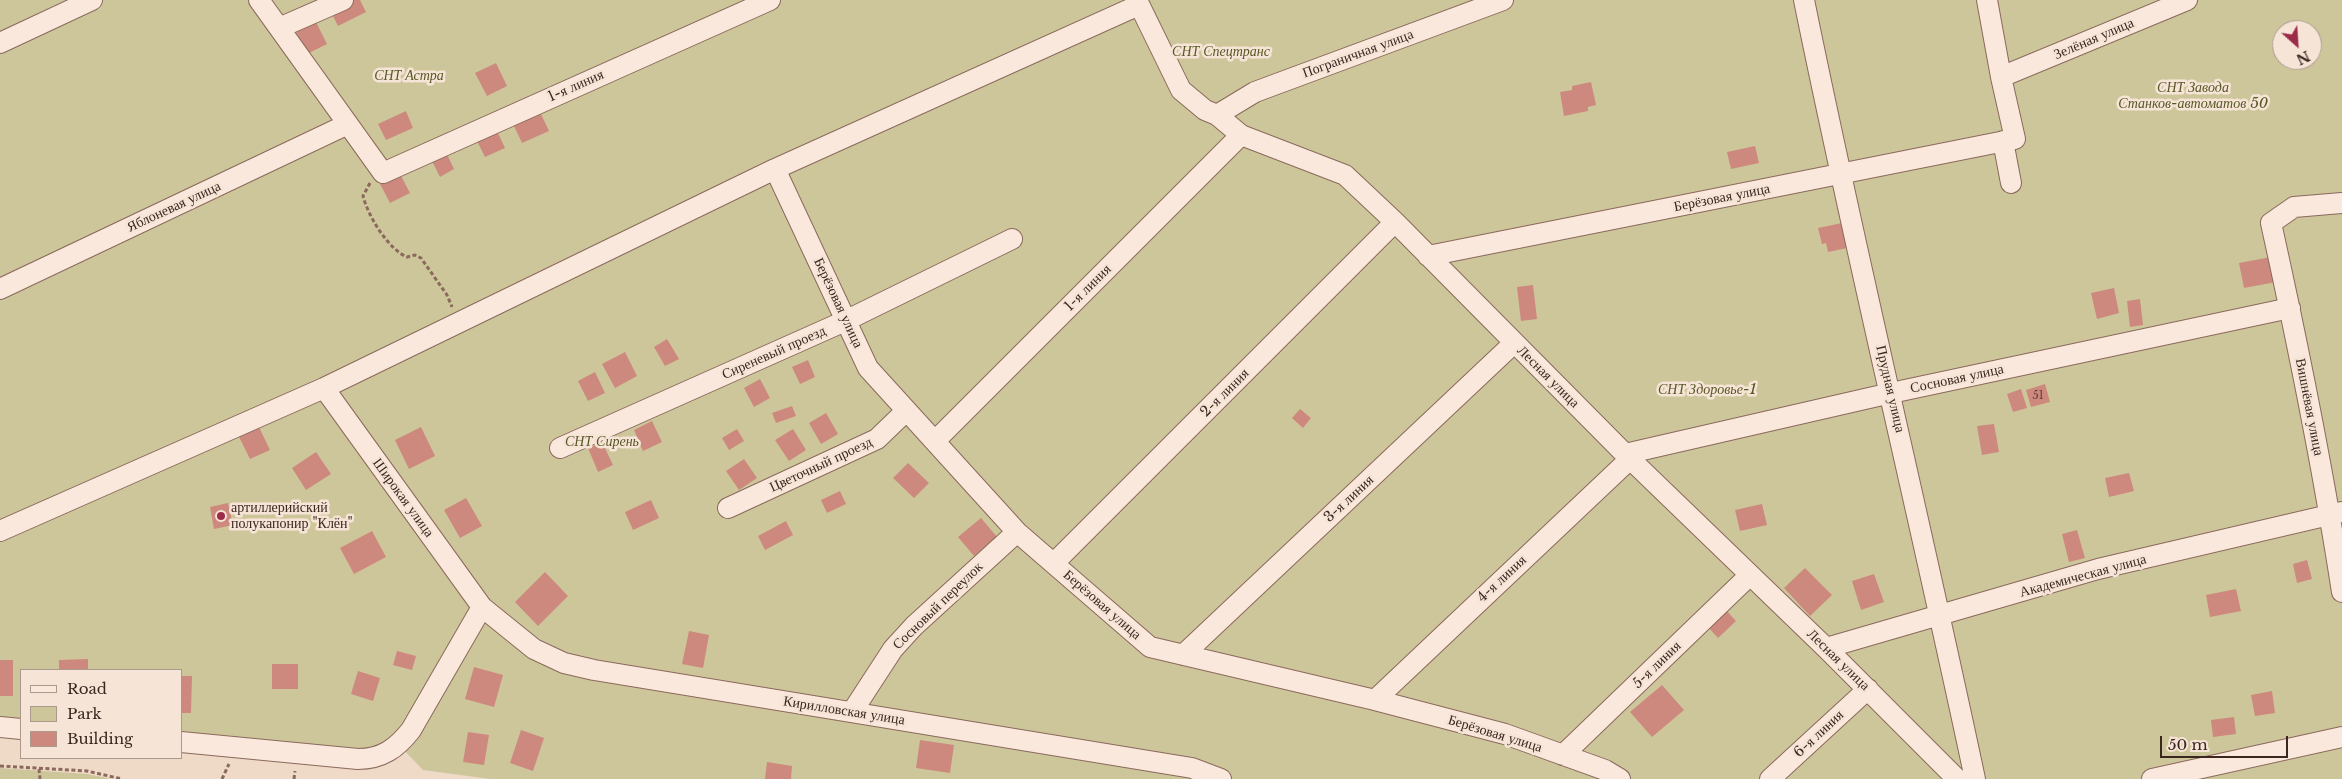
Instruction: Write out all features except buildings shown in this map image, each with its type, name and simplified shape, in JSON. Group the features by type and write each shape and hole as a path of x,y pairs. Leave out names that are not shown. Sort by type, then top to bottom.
{"street":[{"path":"0,44 92,0"},
{"path":"259,0 382,171"},
{"path":"279,28 343,0"},
{"name":"1-я линия","path":"382,171 770,0"},
{"name":"Пограничная улица","path":"1217,115 1255,92 1504,0"},
{"name":"Прудная улица","path":"1804,0 1840,174 1941,616 1975,779"},
{"path":"1987,0 2001,77 2009,140 2011,183"},
{"name":"Зелёная улица","path":"2001,77 2187,0"},
{"path":"0,532 324,388 775,169 1138,3"},
{"name":"Лесная улица","path":"1138,3 1182,90 1205,110 1217,115 1241,135 1345,175 1395,222 1627,456 1868,689 1957,779"},
{"name":"Яблоневая улица","path":"0,289 348,124"},
{"name":"1-я линия","path":"936,440 1241,135"},
{"name":"Берёзовая улица","path":"1428,256 2009,140"},
{"name":"Берёзовая улица","path":"775,169 868,368 906,411 936,440 1017,532 1150,646 1375,700 1506,734 1605,770 1620,779"},
{"name":"Вишнёвая улица","path":"2342,203 2294,207 2271,223 2336,513 2342,592"},
{"name":"2-я линия","path":"1054,563 1395,222"},
{"name":"Сиреневый проезд","path":"560,448 845,321 1012,239"},
{"name":"Сосновая улица","path":"1627,456 1891,393 2290,308"},
{"name":"3-я линия","path":"1183,655 1514,343"},
{"name":"Широкая улица","path":"324,388 482,607"},
{"name":"Цветочный проезд","path":"728,508 878,439 906,411"},
{"name":"4-я линия","path":"1375,700 1627,456"},
{"name":"Академическая улица","path":"1826,648 2098,569 2336,513"},
{"name":"Сосновый переулок","path":"852,712 893,649 914,626 1017,532"},
{"name":"5-я линия","path":"1563,755 1750,575"},
{"path":"182,742 358,759 371,759 384,754 399,745 411,730 482,607"},
{"name":"Кирилловская улица","path":"482,607 534,648 564,663 1192,768 1221,779"},
{"name":"6-я линия","path":"1770,779 1868,689"},
{"path":"0,727 20,729"},
{"path":"2152,779 2342,737"}],"path":[{"path":"382,171 374,175 363,196 367,211 397,253 407,257 415,255 421,258 447,295 458,323"},
{"path":"0,766 87,772 122,779"},
{"path":"222,779 228,766"},
{"path":"39,769 40,779"}],"green space":[{"path":"0,0 2342,0 2342,779 490,779 423,770 399,745 384,754 182,742 182,669 20,669 20,729 0,727"},
{"path":"0,768 87,774 112,779 0,779"}],"place":[{"name":"артиллерийский полукапонир \"Клён\"","path":"221,516"}],"park label":[{"name":"СНТ Спецтранс","path":"1221,52"},
{"name":"СНТ Астра","path":"409,76"},
{"name":"СНТ Завода Станков-автоматов 50","path":"2193,96"},
{"name":"СНТ Здоровье-1","path":"1707,390"},
{"name":"СНТ Сирень","path":"602,442"}]}
